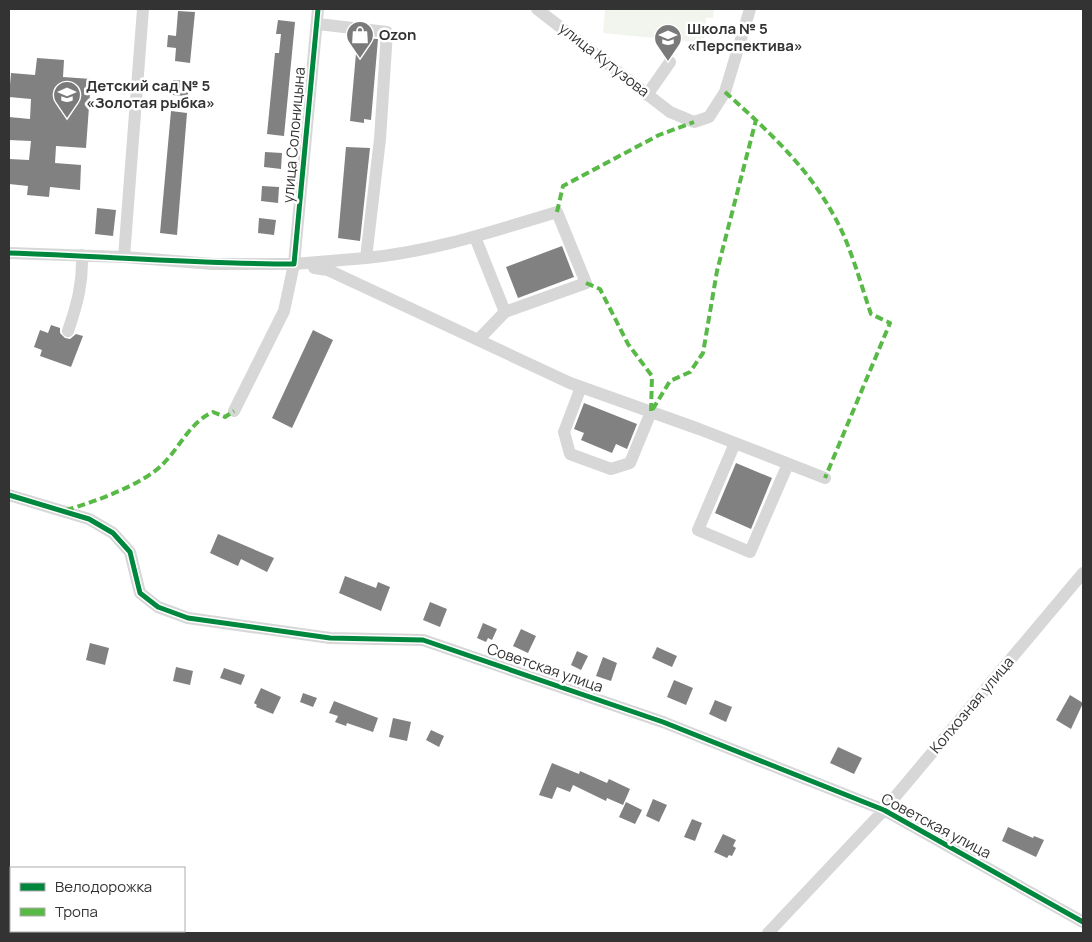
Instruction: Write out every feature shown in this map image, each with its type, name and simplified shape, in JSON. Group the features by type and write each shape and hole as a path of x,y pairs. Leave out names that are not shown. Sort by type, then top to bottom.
{"street":[{"path":"124,257 144,9"},
{"name":"улица Солоницына","path":"234,411 284,311 294,264 318,9"},
{"name":"улица Кутузова","path":"537,9 670,112 694,122 709,117 725,92 750,9"},
{"path":"318,24 388,32 380,139 366,258"},
{"path":"647,95 670,62"},
{"path":"9,253 124,257 214,264 294,264 394,256 475,237 556,212 586,283 505,312 478,340"},
{"path":"475,237 505,312"},
{"path":"68,331 78,304 83,278 82,255"},
{"path":"294,264 328,270 581,387 825,478"},
{"path":"581,387 564,432 570,454 612,470 630,463 651,412"},
{"path":"735,443 698,530 750,552 788,464"},
{"name":"Советская улица","path":"9,495 89,519 113,533 130,552 140,593 158,607 188,618 330,638 423,640 664,722 884,810 1083,922"},
{"name":"Колхозная улица","path":"768,933 884,810 1083,573"}],"shaded area":[{"path":"605,9 714,9 713,18 706,18 704,43 603,33"}],"building":[{"path":"178,11 195,12 190,63 175,61 176,48 167,47 168,35 176,36"},
{"path":"278,20 295,22 284,136 267,134 275,53 279,53 281,34 276,34"},
{"path":"364,38 378,39 371,120 364,119 364,123 350,121 357,42 364,43"},
{"path":"37,58 64,60 63,77 91,79 86,148 56,146 55,163 81,165 80,190 50,187 49,197 27,195 28,186 9,184 9,159 29,160 31,141 9,140 9,117 30,119 31,99 9,97 11,73 35,75"},
{"path":"173,80 189,81 188,96 172,95"},
{"path":"171,111 187,113 177,235 160,233"},
{"path":"346,147 370,148 360,241 338,238"},
{"path":"265,152 282,153 281,169 264,167"},
{"path":"262,186 279,187 278,203 261,201"},
{"path":"97,208 116,210 113,236 95,234"},
{"path":"259,218 276,220 274,235 258,233"},
{"path":"562,246 574,277 518,298 506,267"},
{"path":"51,325 60,328 60,333 65,338 70,339 76,334 83,336 71,367 40,356 42,350 34,347 40,330 48,333"},
{"path":"313,330 333,340 292,428 272,418"},
{"path":"584,403 637,424 627,449 616,444 612,453 581,440 584,433 574,429"},
{"path":"736,463 772,478 751,529 715,513"},
{"path":"218,534 274,558 267,572 241,559 238,566 210,553"},
{"path":"345,576 376,588 378,582 390,587 381,611 339,593"},
{"path":"430,602 447,609 440,627 423,620"},
{"path":"483,623 497,629 492,640 488,638 486,642 477,638"},
{"path":"521,629 536,636 528,653 513,646"},
{"path":"90,643 109,648 105,665 86,660"},
{"path":"657,647 677,656 672,667 652,658"},
{"path":"577,651 588,656 581,670 571,665"},
{"path":"603,657 617,663 611,681 596,676"},
{"path":"176,667 193,671 190,685 173,681"},
{"path":"224,668 245,675 241,685 220,678"},
{"path":"674,680 693,688 686,705 667,697"},
{"path":"261,688 281,697 273,714 256,707 257,705 254,703"},
{"path":"303,693 317,698 313,707 300,702"},
{"path":"1070,695 1083,703 1071,729 1056,720"},
{"path":"715,700 732,707 726,722 709,714"},
{"path":"334,701 378,718 373,732 347,723 346,726 335,722 338,716 329,713"},
{"path":"393,718 411,722 407,741 389,737"},
{"path":"431,730 444,736 439,747 426,740"},
{"path":"838,747 862,758 854,774 830,763"},
{"path":"552,763 579,774 580,771 607,783 609,779 630,789 623,805 607,798 606,801 573,785 570,792 557,787 552,799 539,795"},
{"path":"653,799 667,805 659,822 646,816"},
{"path":"626,802 642,810 635,824 619,817"},
{"path":"692,819 702,823 695,841 684,837"},
{"path":"1008,827 1033,838 1034,836 1044,840 1036,857 1002,841"},
{"path":"723,834 736,840 733,846 736,848 732,856 729,855 727,858 714,852"}],"marked path":[{"path":"725,92 784,148 810,179 833,214 845,237 871,314 890,323 825,478"},
{"path":"586,283 600,289 628,344 652,376 651,412 670,381 690,372 703,353 717,271 756,120"},
{"path":"557,212 563,186 659,135 694,122"},
{"path":"66,510 103,498 143,479 163,464 192,428 205,416 213,412 225,417 234,411"}],"cycle path":[{"path":"9,253 223,263 294,264 318,9"},
{"path":"9,495 89,519 113,533 130,552 140,593 158,607 188,618 330,638 423,640 663,722 884,810 1083,922"}],"place":[{"name":"Ozon","path":"360,59"},
{"name":"Школа № 5 «Перспектива»","path":"668,62"},
{"name":"Детский сад № 5 «Золотая рыбка»","path":"67,119"}]}
